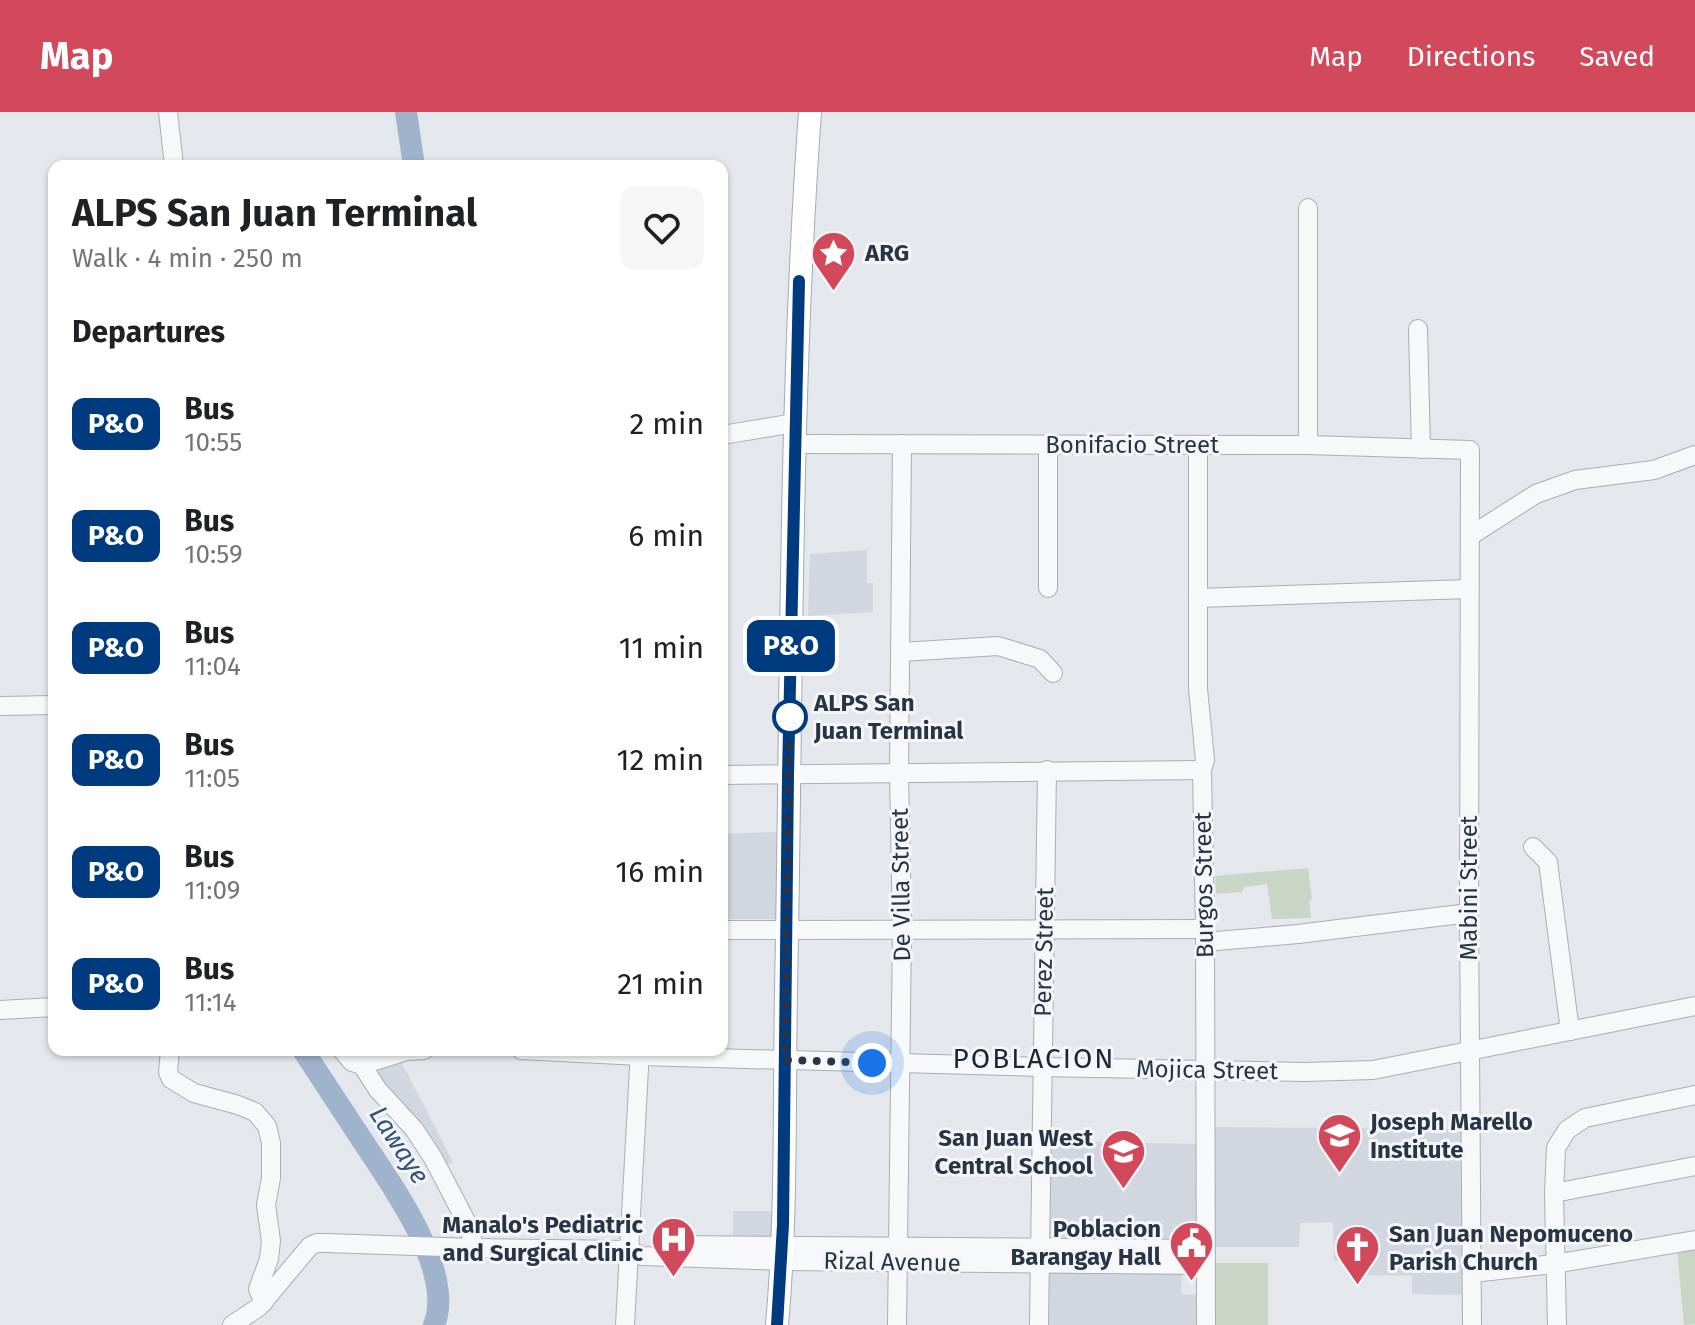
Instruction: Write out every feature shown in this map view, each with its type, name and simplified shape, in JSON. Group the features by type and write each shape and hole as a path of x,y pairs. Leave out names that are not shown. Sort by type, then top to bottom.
{"main road":[{"path":"777,1325 782,1253 799,281 810,112"}],"street":[{"path":"168,112 173,160"},
{"path":"1308,208 1308,445"},
{"path":"1418,329 1421,449"},
{"name":"Bonifacio Street","path":"728,435 795,434 902,444 1308,445 1470,450"},
{"name":"De Villa Street","path":"897,1325 902,930 899,772 902,444"},
{"path":"1048,445 1048,588"},
{"name":"Burgos Street","path":"1198,445 1198,689 1205,760 1202,770 1206,1325"},
{"name":"Mabini Street","path":"1470,450 1472,1325"},
{"path":"1470,536 1536,494 1575,480 1654,470 1691,459"},
{"path":"1198,598 1469,589"},
{"path":"901,652 998,646 1040,659 1053,673"},
{"path":"0,706 48,705"},
{"name":"Perez Street","path":"1039,1325 1047,770"},
{"path":"728,775 1202,770"},
{"path":"1533,847 1548,862 1570,1031"},
{"path":"728,930 1044,929 1205,936 1298,934 1469,913"},
{"name":"Mojica Street","path":"702,1056 1042,1067 1356,1071 1695,1006"},
{"path":"0,1010 48,1007"},
{"path":"169,1056 168,1072 171,1079 194,1093 255,1112 267,1126 271,1143 271,1178 266,1205 271,1241 269,1259 258,1289 264,1302"},
{"path":"352,1059 373,1056"},
{"path":"625,1325 640,1056"},
{"path":"352,1059 414,1129 433,1158 468,1225 472,1248"},
{"path":"1557,1325 1554,1264 1556,1148 1567,1130 1585,1118 1695,1095"},
{"path":"1554,1193 1695,1166"},
{"path":"1472,1273 1554,1264 1695,1240"},
{"name":"Rizal Avenue","path":"232,1325 264,1302 310,1246 317,1243 630,1250 642,1256 782,1253 1205,1257"}],"shaded area":[{"path":"867,550 867,583 873,583 873,612 808,616 810,554"},
{"path":"780,832 779,919 728,919 728,834"},
{"path":"343,1056 398,1056 453,1162 436,1172 409,1128 369,1089"},
{"name":"Joseph Marello Institute","path":"1215,1127 1464,1129 1465,1295 1412,1294 1412,1276 1352,1275 1352,1261 1334,1261 1333,1222 1300,1223 1299,1247 1214,1247"},
{"name":"San Juan West Central School","path":"1049,1141 1199,1144 1200,1271 1182,1271 1181,1294 1200,1295 1200,1325 1047,1325"},
{"path":"733,1211 775,1211 774,1240 733,1240"}],"green space":[{"path":"1308,868 1311,918 1272,919 1267,884 1244,887 1242,892 1216,894 1215,876"},
{"path":"1695,1246 1695,1324 1684,1325 1677,1249"},
{"path":"1214,1263 1268,1263 1268,1325 1214,1325"}],"waterway":[{"name":"Lawaye","path":"406,112 413,160"},
{"name":"Lawaye","path":"307,1056 387,1177 416,1227 436,1279 438,1303 434,1325"}],"bus line":[{"name":"P&O","path":"777,1325 783,1225 788,775 799,281"}],"place":[{"name":"ARG","path":"834,292"},
{"name":"ALPS San Juan Terminal","path":"790,717"},
{"name":"Joseph Marello Institute","path":"1339,1175"},
{"name":"San Juan West Central School","path":"1124,1191"},
{"name":"Manalo's Pediatric and Surgical Clinic","path":"674,1278"},
{"name":"Poblacion Barangay Hall","path":"1192,1282"},
{"name":"San Juan Nepomuceno Parish Church","path":"1358,1287"}],"district":[{"name":"POBLACION","path":"1034,1058"}],"route":[{"path":"790,717 790,710 785,1060 872,1063"}]}
